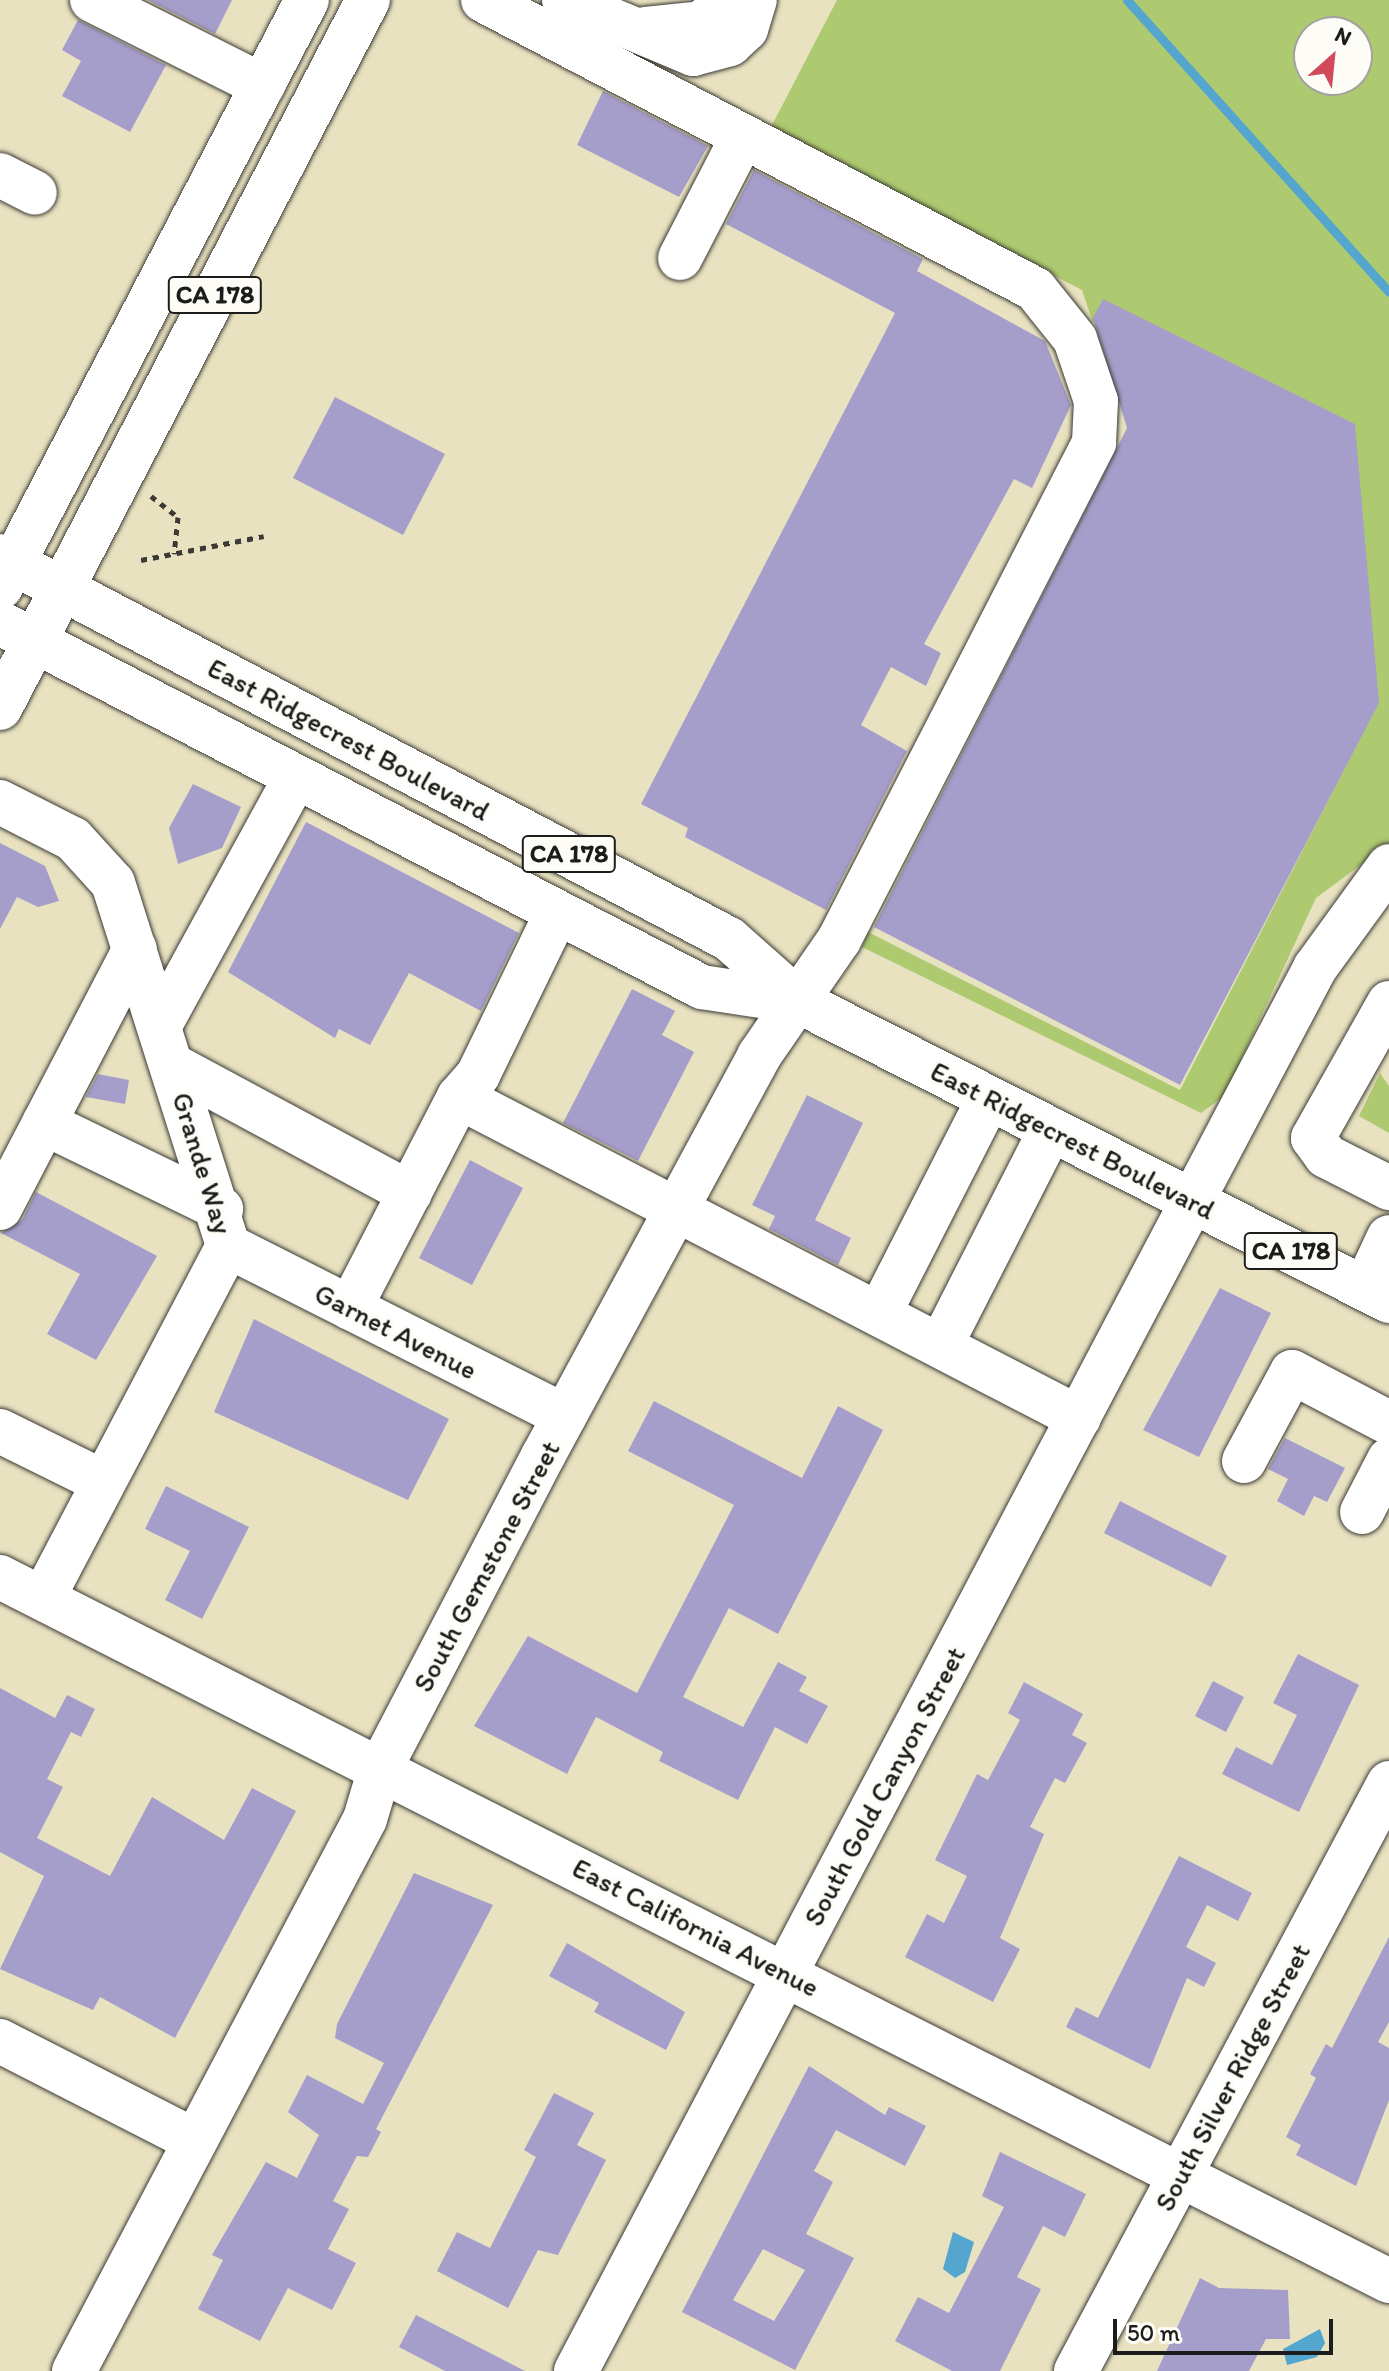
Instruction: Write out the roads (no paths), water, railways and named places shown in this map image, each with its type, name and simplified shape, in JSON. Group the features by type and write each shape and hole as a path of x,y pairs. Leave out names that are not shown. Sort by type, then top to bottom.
{"street":[{"path":"92,0 263,86"},
{"name":"CA 178","path":"4,570 307,0"},
{"path":"333,69 324,39 341,0"},
{"name":"CA 178","path":"65,590 368,0"},
{"name":"South Gemstone Street","path":"74,2371 369,1811 380,1769 564,1416 759,1056 800,1002 839,940 1094,443 1096,401 1075,339 1035,289 483,0"},
{"path":"579,7 662,33 702,23 727,0"},
{"path":"579,7 655,44 711,52 746,29 755,0"},
{"path":"680,258 743,136"},
{"name":"East Ridgecrest Boulevard","path":"4,570 65,590 729,939 800,1002 1377,1295"},
{"path":"0,708 65,590"},
{"name":"CA 178","path":"0,623 38,643"},
{"name":"East Ridgecrest Boulevard","path":"38,643 702,987 800,1002"},
{"path":"160,1025 295,778"},
{"name":"Grande Way","path":"0,802 96,858 113,883 224,1228 103,1482 43,1598"},
{"name":"South Gold Canyon Street","path":"576,2371 1315,968 1381,892"},
{"path":"350,1308 459,1097 478,1075 557,912"},
{"path":"0,1208 135,949"},
{"path":"1389,1003 1313,1138 1326,1156 1389,1188"},
{"path":"174,1066 410,1193"},
{"path":"459,1097 1079,1418"},
{"path":"879,1314 989,1098"},
{"name":"Garnet Avenue","path":"44,1123 224,1228 350,1308 564,1416"},
{"path":"941,1345 1051,1129"},
{"path":"1377,1295 1389,1237"},
{"path":"1244,1461 1292,1372 1389,1423"},
{"path":"0,1431 103,1482"},
{"path":"1362,1512 1389,1460"},
{"name":"East California Avenue","path":"0,1577 1181,2172 1385,2269"},
{"name":"South Silver Ridge Street","path":"1076,2371 1389,1783"},
{"path":"0,2041 195,2141"}],"water":[{"path":"953,2232 974,2242 965,2272 955,2278 943,2269"},
{"path":"1320,2329 1325,2343 1317,2357 1287,2365 1283,2349"}],"waterway":[{"path":"1127,0 1389,292"}]}
